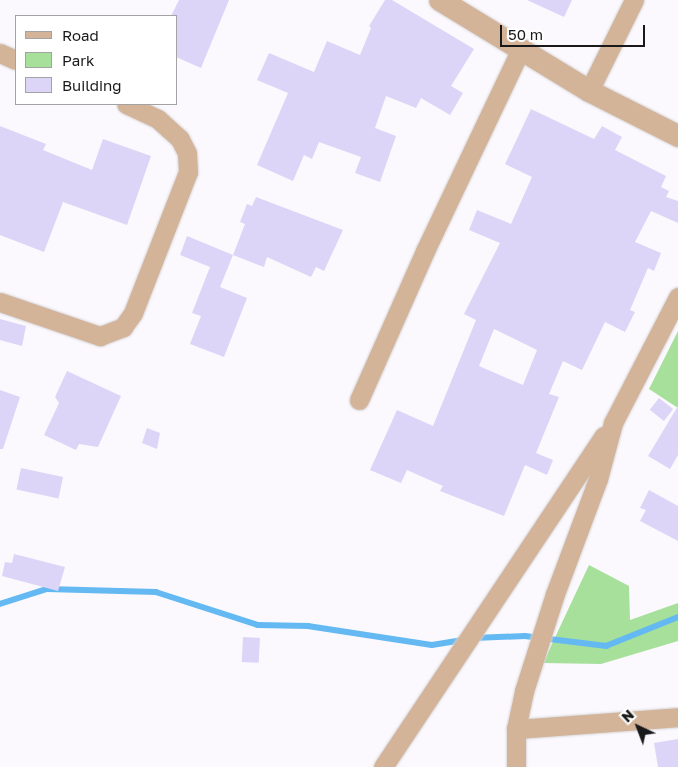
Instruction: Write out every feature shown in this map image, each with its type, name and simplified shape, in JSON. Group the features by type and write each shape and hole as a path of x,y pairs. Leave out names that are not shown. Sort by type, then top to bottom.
{"street":[{"path":"440,0 589,92 678,136"},
{"path":"589,92 634,0"},
{"path":"360,400 425,251 522,49"},
{"path":"0,53 15,60"},
{"path":"0,302 100,336 123,327 133,313 188,172 188,162 187,153 180,139 158,119 128,105"},
{"path":"383,767 477,621 613,423 678,297"},
{"path":"516,767 516,728 535,656 544,625 598,479 613,423"},
{"path":"516,728 678,717"}],"green space":[{"path":"678,331 678,408 649,389"},
{"path":"589,565 629,586 630,620 678,603 678,641 601,664 543,663"}],"building":[{"path":"179,0 229,0 201,68 178,58 178,15 172,15"},
{"path":"385,0 392,0 474,49 451,86 463,93 450,115 421,98 416,108 386,96 375,128 396,136 380,182 355,173 361,157 319,142 312,159 304,155 293,181 257,165 288,93 257,80 269,53 314,72 327,41 360,55 371,28 369,26"},
{"path":"527,0 572,0 564,17"},
{"path":"531,109 594,139 602,126 622,137 615,150 666,176 661,187 669,191 666,197 678,201 678,223 651,211 635,242 661,253 654,271 648,268 630,310 635,312 625,332 605,322 582,370 563,361 549,394 559,397 536,453 553,460 547,475 525,465 504,516 440,491 443,486 407,470 401,483 370,470 397,410 433,426 476,320 464,314 500,243 469,230 477,210 511,224 532,177 505,164","holes":["494,329 537,350 523,385 479,366"]},
{"path":"0,126 46,144 43,150 92,170 103,139 151,156 127,225 63,202 44,252 0,235"},
{"path":"256,197 343,230 324,271 316,267 311,277 267,257 264,267 233,255 245,224 240,222 247,204 252,206"},
{"path":"187,236 233,255 220,287 247,298 224,357 190,344 201,316 192,313 210,267 180,255"},
{"path":"0,319 26,326 22,346 0,340"},
{"path":"67,371 121,396 98,447 79,444 76,450 44,435 59,403 55,397"},
{"path":"0,390 20,397 3,449 0,449"},
{"path":"659,398 673,409 664,421 650,410"},
{"path":"678,406 678,455 670,469 648,456"},
{"path":"147,428 160,433 157,449 142,443"},
{"path":"21,468 63,477 58,498 16,490"},
{"path":"649,490 678,506 678,541 640,521 646,510 640,508"},
{"path":"14,554 65,567 58,591 2,576 5,562 12,563"},
{"path":"243,637 260,638 259,663 242,662"},
{"path":"678,739 678,767 658,767 654,743"}],"waterway":[{"path":"0,604 47,589 156,592 258,625 308,626 432,645 463,640"},
{"path":"474,638 525,636 606,646 678,617"}]}
